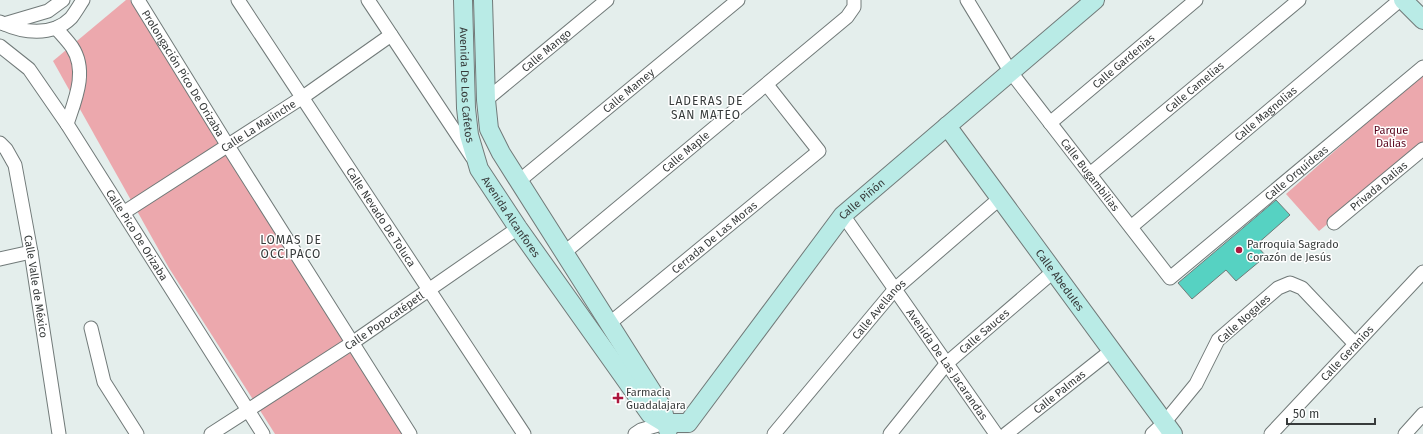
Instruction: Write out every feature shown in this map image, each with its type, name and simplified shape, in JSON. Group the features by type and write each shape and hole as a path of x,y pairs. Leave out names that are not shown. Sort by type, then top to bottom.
{"street":[{"path":"2,23 48,11 63,0"},
{"path":"2,23 27,31 41,32 56,28 70,18 83,0"},
{"name":"Prolongación Pico De Orizaba","path":"138,0 228,146"},
{"name":"Calle Nevado De Toluca","path":"238,0 430,289 524,434"},
{"name":"Avenida Alcanfores","path":"368,0 518,228 650,414 668,429"},
{"name":"Avenida De Los Cafetos","path":"463,0 466,108 469,135 479,169"},
{"name":"Avenida De Los Cafetos","path":"483,0 486,100 489,130 501,153"},
{"name":"Calle Mango","path":"486,100 607,0"},
{"name":"Calle Mamey","path":"519,181 738,0"},
{"name":"Calle Maple","path":"565,252 847,17 854,7 854,0"},
{"name":"Calle Bugambilias","path":"967,0 1010,71 1170,278"},
{"name":"Calle Piñón","path":"668,429 688,424 843,215 1095,0"},
{"name":"Calle Gardenias","path":"1050,123 1196,0"},
{"name":"Calle Camelias","path":"1090,174 1299,0"},
{"path":"1401,0 1423,20"},
{"name":"Calle Magnolias","path":"1131,227 1401,0"},
{"path":"56,28 72,48 80,70 78,92 67,124"},
{"name":"Calle La Malinche","path":"123,213 228,146 391,36"},
{"name":"Calle Pico De Orizaba","path":"0,46 29,68 67,124 263,434"},
{"name":"Calle Orquídeas","path":"1170,278 1423,67"},
{"name":"Cerrada De Las Moras","path":"610,324 819,151 767,85"},
{"name":"Calle Abedules","path":"947,126 999,199 1112,350 1163,430"},
{"name":"Calle Valle de México","path":"0,143 6,149 15,165 31,252 59,434"},
{"path":"228,146 410,434"},
{"name":"Privada Dalias","path":"1334,223 1423,149"},
{"path":"479,169 501,153 662,407 668,429 641,430 635,434"},
{"name":"Calle Avellanos","path":"774,434 895,289 999,199"},
{"name":"Avenida De Las Jacarandas","path":"843,215 996,434"},
{"name":"Calle Popocatépetl","path":"211,434 352,344 518,228"},
{"path":"0,258 31,252"},
{"name":"Calle Sauces","path":"890,434 947,363 1054,271"},
{"name":"Calle Geranios","path":"1271,434 1423,272"},
{"name":"Calle Nogales","path":"1163,430 1196,384 1218,340 1278,288 1290,283 1302,288 1355,344"},
{"path":"92,328 104,382 137,434"},
{"name":"Calle Palmas","path":"1006,434 1112,350"},
{"path":"1405,434 1423,414"}],"green space":[{"path":"126,0 130,0 405,434 275,434 169,268 53,61"},
{"name":"Parque Dalias","path":"1423,73 1423,144 1319,231 1286,194"}],"building":[{"name":"Parroquia Sagrado Corazón de Jesús","path":"1276,200 1290,215 1256,245 1266,256 1236,281 1226,270 1192,299 1178,283"}],"place":[{"name":"Parroquia Sagrado Corazón de Jesús","path":"1239,250"},
{"name":"Farmacia Guadalajara","path":"618,398"}],"district":[{"name":"LADERAS DE SAN MATEO","path":"706,108"},
{"name":"LOMAS DE OCCIPACO","path":"291,247"}]}
